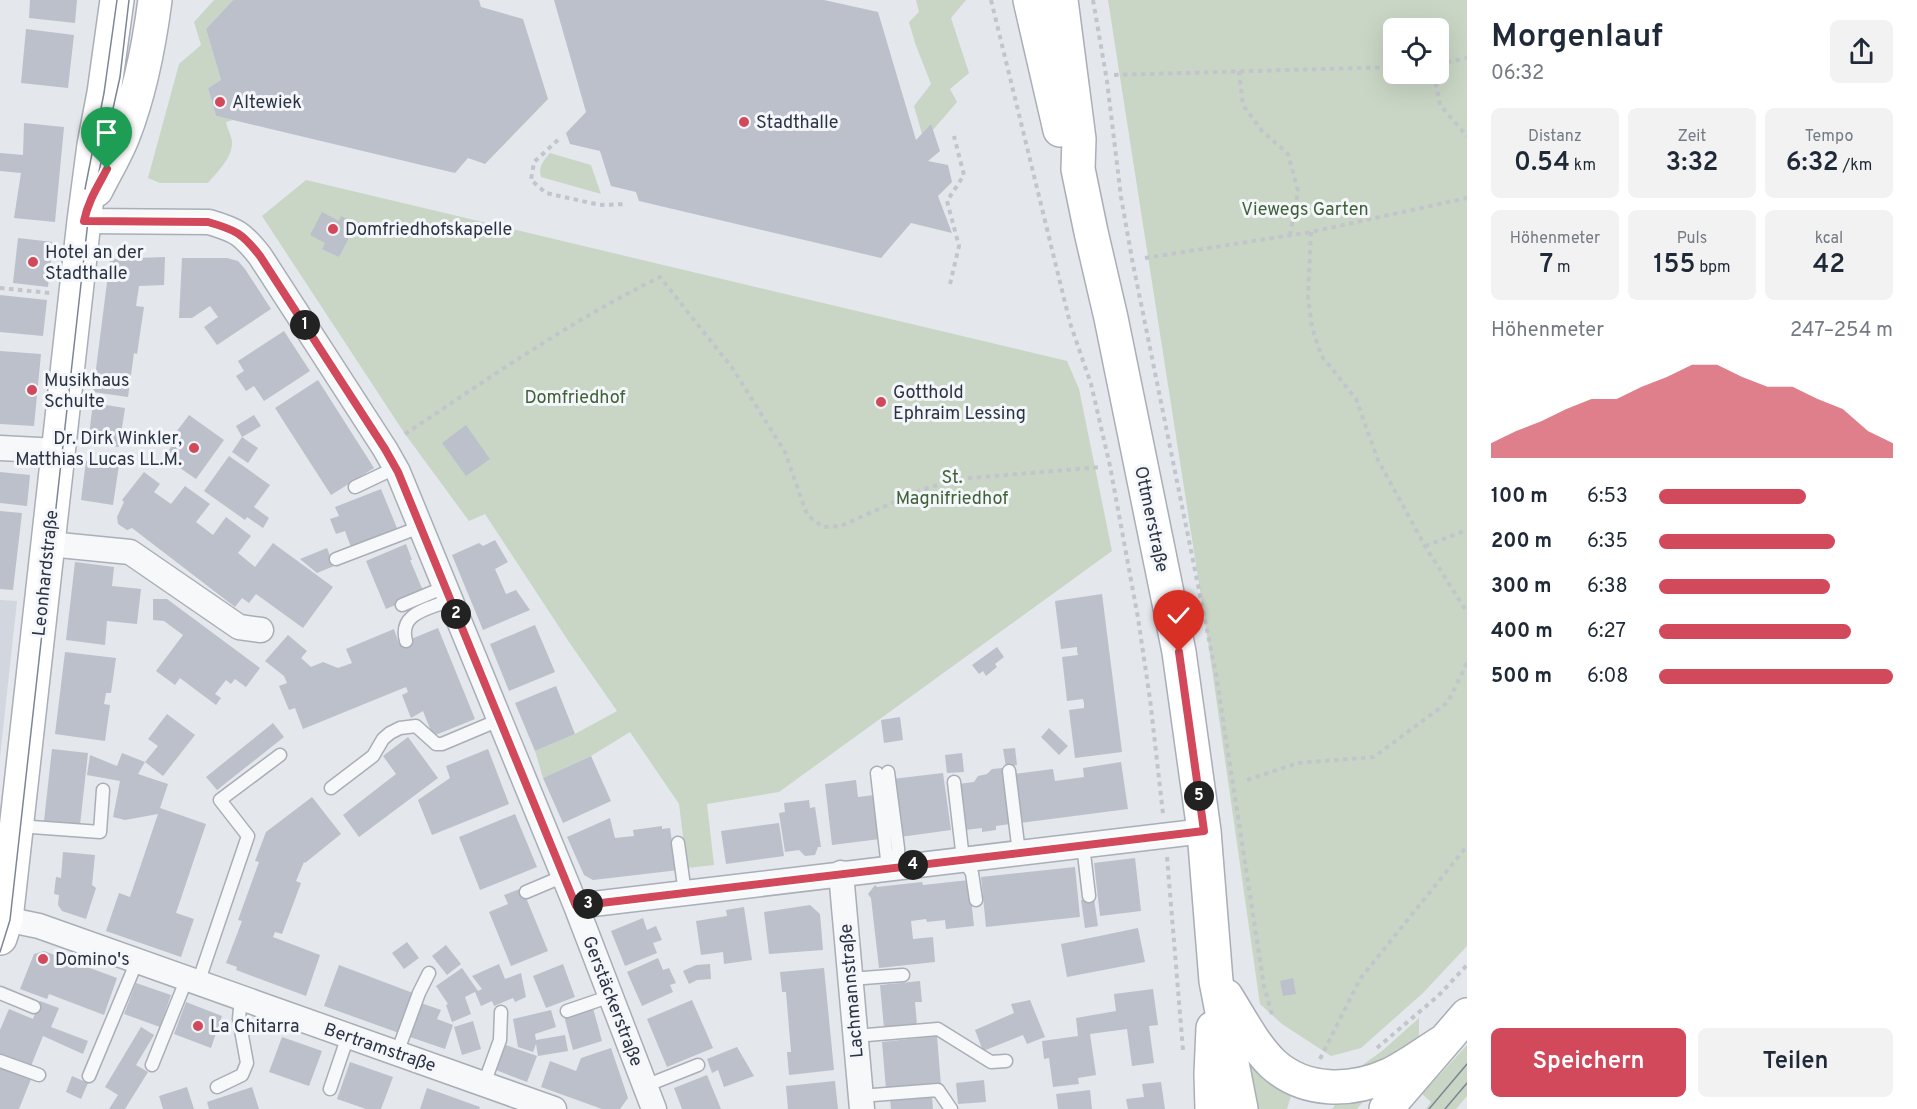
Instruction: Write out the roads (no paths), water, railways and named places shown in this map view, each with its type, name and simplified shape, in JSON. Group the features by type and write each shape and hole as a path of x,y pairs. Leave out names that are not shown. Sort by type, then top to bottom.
{"street":[{"name":"Leonhardstraße","path":"2,925 17,826 94,145 117,0"},
{"name":"Leonhardstraße","path":"86,214 123,136 134,103 147,54 155,0"},
{"name":"Ottmerstraße","path":"1030,0 1062,141 1078,169"},
{"name":"Ottmerstraße","path":"1061,0 1079,139 1078,169 1090,232 1111,318 1179,652 1204,831 1216,981 1240,1109"},
{"name":"Gerstäckerstraße","path":"86,214 208,222 226,227 246,237 385,449 420,527 564,876 654,1109"},
{"path":"0,448 58,451"},
{"path":"49,544 130,552 239,627 261,630"},
{"path":"576,906 1204,831"},
{"name":"Lachmannstraße","path":"841,873 861,1102"},
{"name":"Bertramstraße","path":"2,925 39,926 554,1109"},
{"name":"Ottmerstraße","path":"1212,1109 1211,1074 1216,981"},
{"path":"1216,981 1254,1040 1272,1063 1293,1077 1312,1085 1329,1088 1376,1081 1392,1074 1444,1041"},
{"path":"1386,1109 1467,1015"}],"lane":[{"path":"125,33 129,0"},
{"path":"86,214 117,88"},
{"path":"356,487 395,468"},
{"path":"336,559 420,527"},
{"path":"402,605 447,593"},
{"path":"406,641 404,626 411,616 447,593"},
{"path":"331,788 373,756 383,739 400,728 416,726 436,744 442,744 500,720"},
{"path":"152,1065 192,980 248,836 220,800 280,755"},
{"path":"1009,771 1019,853"},
{"path":"883,773 894,867"},
{"path":"954,783 963,859 972,873 976,900"},
{"path":"17,826 100,832 103,790"},
{"path":"678,843 685,892"},
{"path":"1083,845 1089,896"},
{"path":"526,892 564,876"},
{"path":"90,1076 137,961"},
{"path":"397,1053 419,993 429,973"},
{"path":"850,979 903,975"},
{"path":"0,993 34,1007"},
{"path":"567,1011 611,996"},
{"path":"217,1087 242,1076 246,1063 239,1019 241,998"},
{"path":"484,1084 500,1040 501,1012"},
{"path":"855,1036 938,1029 991,1062 1006,1061"},
{"path":"330,1089 348,1036"},
{"path":"0,1061 39,1075"},
{"path":"645,1086 698,1065"},
{"path":"861,1102 938,1090 951,1109"}],"tram line":[{"path":"85,189 104,93 117,0"},
{"path":"0,952 10,920 88,221 120,77 129,0"},
{"path":"1429,1109 1467,1064"},
{"path":"1445,1109 1467,1083"}],"place":[{"name":"Altewiek","path":"220,102"},
{"name":"Stadthalle","path":"744,122"},
{"name":"Domfriedhofskapelle","path":"333,229"},
{"name":"Hotel an der Stadthalle","path":"33,262"},
{"name":"Musikhaus Schulte","path":"32,390"},
{"name":"Gotthold Ephraim Lessing","path":"881,402"},
{"name":"Dr. Dirk Winkler, Matthias Lucas LL.M.","path":"194,448"},
{"name":"Domino's","path":"43,959"},
{"name":"La Chitarra","path":"198,1026"}],"park label":[{"name":"Viewegs Garten","path":"1305,209"},
{"name":"Domfriedhof","path":"575,397"},
{"name":"St. Magnifriedhof","path":"952,487"}]}
